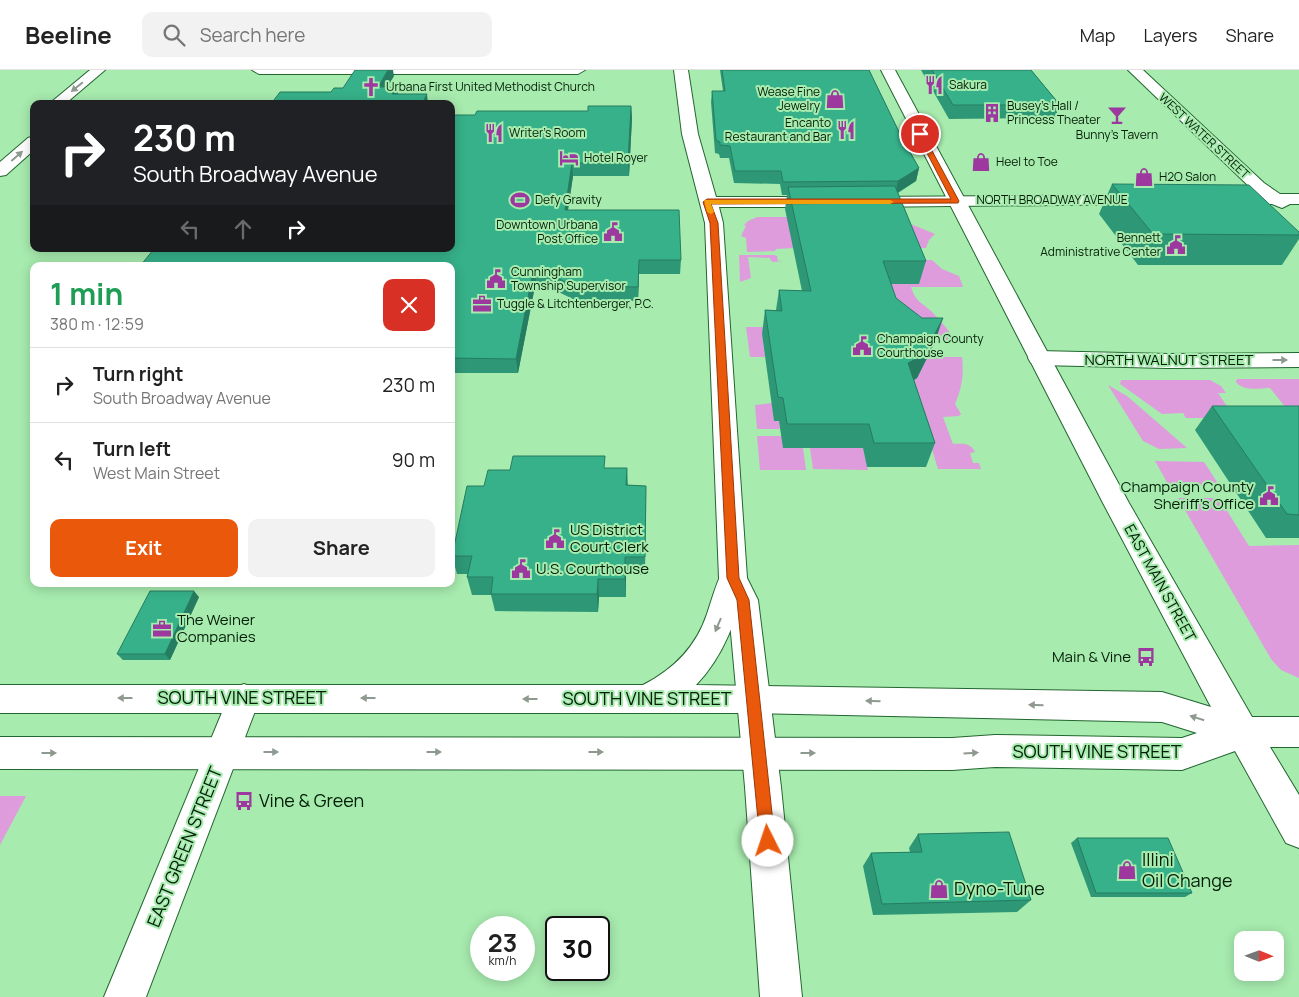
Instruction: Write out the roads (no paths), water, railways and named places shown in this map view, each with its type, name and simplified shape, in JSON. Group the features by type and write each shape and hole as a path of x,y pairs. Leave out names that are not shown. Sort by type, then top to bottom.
{"street":[{"path":"61,100 98,70"},
{"path":"259,70 578,70"},
{"path":"645,699 666,690 682,680 700,658 719,625 733,578 714,223 690,134 681,70"},
{"name":"EAST MAIN STREET","path":"888,70 1039,358 1196,650 1299,830"},
{"name":"WEST WATER STREET","path":"1134,70 1258,187 1299,215"},
{"path":"83,100 112,75"},
{"path":"7,145 30,135"},
{"path":"0,171 30,135"},
{"path":"1214,200 1299,199"},
{"name":"NORTH BROADWAY AVENUE","path":"707,202 1155,200"},
{"name":"NORTH WALNUT STREET","path":"1039,358 1168,361 1299,360"},
{"path":"733,578 743,600 760,752 781,997"},
{"name":"EAST GREEN STREET","path":"125,997 244,698"},
{"name":"SOUTH VINE STREET","path":"0,699 754,699 1162,708 1244,732"},
{"path":"1244,732 1299,732"},
{"name":"SOUTH VINE STREET","path":"0,753 760,752 952,754 995,752 1182,754 1244,732"}],"place":[{"name":"Sakura","path":"934,85"},
{"name":"Urbana First United Methodist Church","path":"371,87"},
{"name":"Wease Fine Jewelry","path":"835,99"},
{"name":"Busey's Hall / Princess Theater","path":"992,113"},
{"name":"Bunny's Tavern","path":"1117,115"},
{"name":"Encanto Restaurant and Bar","path":"846,130"},
{"name":"Writer's Room","path":"494,133"},
{"name":"Hotel Royer","path":"569,158"},
{"name":"Heel to Toe","path":"981,162"},
{"name":"H2O Salon","path":"1144,177"},
{"name":"Defy Gravity","path":"520,200"},
{"name":"Downtown Urbana Post Office","path":"613,232"},
{"name":"Bennett Administrative Center","path":"1176,245"},
{"name":"Cunningham Township Supervisor","path":"496,279"},
{"name":"Tuggle & Litchtenberger, P.C.","path":"482,304"},
{"name":"Champaign County Courthouse","path":"862,346"},
{"name":"Champaign County Sheriff's Office","path":"1269,496"},
{"name":"US District Court Clerk","path":"555,539"},
{"name":"U.S. Courthouse","path":"521,569"},
{"name":"The Weiner Companies","path":"162,629"},
{"name":"Main & Vine","path":"1146,657"},
{"name":"Vine & Green","path":"244,801"},
{"name":"Illini Oil Change","path":"1127,870"},
{"name":"Dyno-Tune","path":"939,889"}]}
